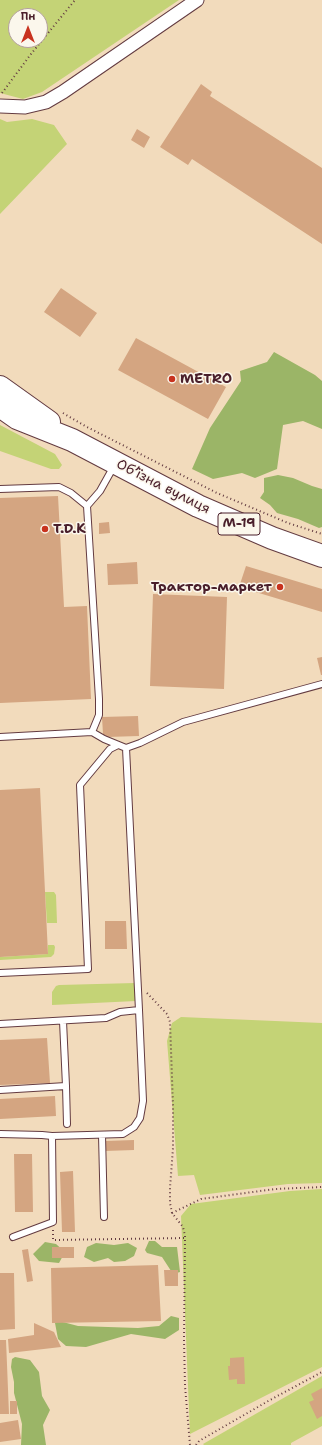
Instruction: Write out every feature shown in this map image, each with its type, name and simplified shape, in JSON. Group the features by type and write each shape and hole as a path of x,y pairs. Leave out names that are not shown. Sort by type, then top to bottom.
{"highway":[{"name":"М-19","path":"0,388 26,405 72,440"},
{"name":"М-19","path":"0,406 17,418 72,440"},
{"name":"Обʼїзна вулиця","path":"72,440 198,506 272,538 322,556"}],"street":[{"path":"0,106 24,107 46,102 197,0"}],"lane":[{"path":"92,732 99,715 99,699 87,506 100,491 116,463"},
{"path":"0,489 59,487 71,493 87,506"},
{"path":"0,737 92,732 104,739 126,748 140,743 182,722 322,684"},
{"path":"0,974 88,969 80,785 110,749 118,745"},
{"path":"0,1134 52,1136 123,1134 134,1127 140,1118 143,1101 126,748"},
{"path":"0,1024 106,1018 120,1012 139,1010"},
{"path":"63,1021 67,1124"},
{"path":"0,1090 66,1086"},
{"path":"102,1135 104,1217"},
{"path":"13,1237 53,1222 52,1136"}],"path":[{"path":"0,96 30,54 75,0"},
{"path":"58,411 217,493 288,523 322,534"},
{"path":"138,984 167,1014 170,1022 173,1106 173,1148 170,1203 172,1213 182,1227 185,1238 184,1340 190,1445"},
{"path":"172,1213 201,1199 275,1189 322,1187"},
{"path":"53,1222 53,1240 185,1238"},
{"path":"196,1445 199,1441 322,1372"}],"green space":[{"path":"0,0 179,0 42,92 23,99 0,93"},
{"path":"0,119 7,122 32,119 54,125 67,144 0,214"},
{"path":"274,352 315,375 322,381 322,429 303,421 283,425 277,469 255,478 242,473 213,479 192,469 210,428 241,381 240,371 267,362"},
{"path":"0,425 55,454 62,465 59,469 51,469 0,451"},
{"path":"278,475 293,478 322,489 322,527 319,528 298,519 277,513 270,505 260,498 264,492 264,478"},
{"path":"45,892 54,892 56,895 57,923 47,923"},
{"path":"48,945 54,945 55,947 54,954 51,957 0,960 0,957 48,954"},
{"path":"135,983 136,1001 52,1005 52,992 56,986 59,985"},
{"path":"181,1017 322,1023 322,1183 288,1184 200,1195 194,1175 178,1176 167,1041 172,1023"},
{"path":"322,1189 322,1367 190,1434 181,1216 191,1204 290,1191"},
{"path":"149,1241 155,1241 162,1247 177,1247 180,1272 173,1274 162,1257 147,1253 145,1250"},
{"path":"45,1242 56,1244 65,1252 59,1263 39,1261 33,1254"},
{"path":"96,1243 114,1245 128,1243 137,1248 134,1256 125,1261 114,1262 108,1258 94,1262 84,1257 87,1247"},
{"path":"171,1316 179,1318 179,1330 165,1339 131,1334 86,1347 66,1346 58,1339 55,1323 59,1321 78,1326 138,1328 159,1326"},
{"path":"15,1357 30,1360 39,1372 42,1396 50,1410 43,1425 46,1445 21,1445 22,1424 14,1393 14,1382 11,1367 12,1359"},
{"path":"322,1376 322,1426 291,1443 291,1445 203,1444"}],"building":[{"path":"201,84 212,92 210,96 322,168 322,244 192,159 188,165 160,147"},
{"path":"137,129 150,137 144,148 131,140"},
{"path":"61,288 97,313 80,337 44,312"},
{"name":"METRO","path":"136,338 226,387 208,419 118,370"},
{"path":"58,496 64,607 87,606 91,699 0,703 0,498"},
{"path":"109,522 110,533 99,534 99,523"},
{"path":"137,562 138,584 108,585 107,564"},
{"path":"246,566 322,589 322,612 239,587"},
{"path":"153,594 227,597 224,689 150,686"},
{"path":"322,657 322,675 321,675 317,658"},
{"path":"138,716 139,736 107,737 103,734 102,717"},
{"path":"40,788 48,954 0,957 0,790"},
{"path":"105,921 126,921 127,949 105,949"},
{"path":"47,1038 50,1083 0,1085 0,1040"},
{"path":"55,1096 56,1116 0,1119 0,1099"},
{"path":"134,1140 134,1150 105,1151 105,1141"},
{"path":"14,1154 32,1154 33,1212 15,1212"},
{"path":"73,1171 75,1232 62,1232 60,1172"},
{"path":"52,1247 74,1247 74,1258 52,1258"},
{"path":"28,1249 33,1281 27,1282 22,1250"},
{"path":"158,1265 161,1321 52,1323 51,1268"},
{"path":"164,1270 178,1270 178,1286 165,1286"},
{"path":"0,1273 14,1273 15,1329 0,1330"},
{"path":"34,1323 54,1332 61,1347 9,1353 8,1339 34,1335"},
{"path":"0,1340 6,1340 9,1414 0,1414"},
{"path":"244,1357 245,1384 237,1384 237,1379 229,1380 228,1366 230,1366 230,1358"},
{"path":"322,1388 322,1416 317,1419 309,1402 314,1400 311,1394"},
{"path":"10,1401 17,1401 17,1414 10,1414"},
{"path":"18,1420 21,1439 0,1442 0,1423"}],"place":[{"name":"METRO","path":"172,379"},
{"name":"T.D.K","path":"45,529"},
{"name":"Трактор-маркет","path":"280,587"}]}
